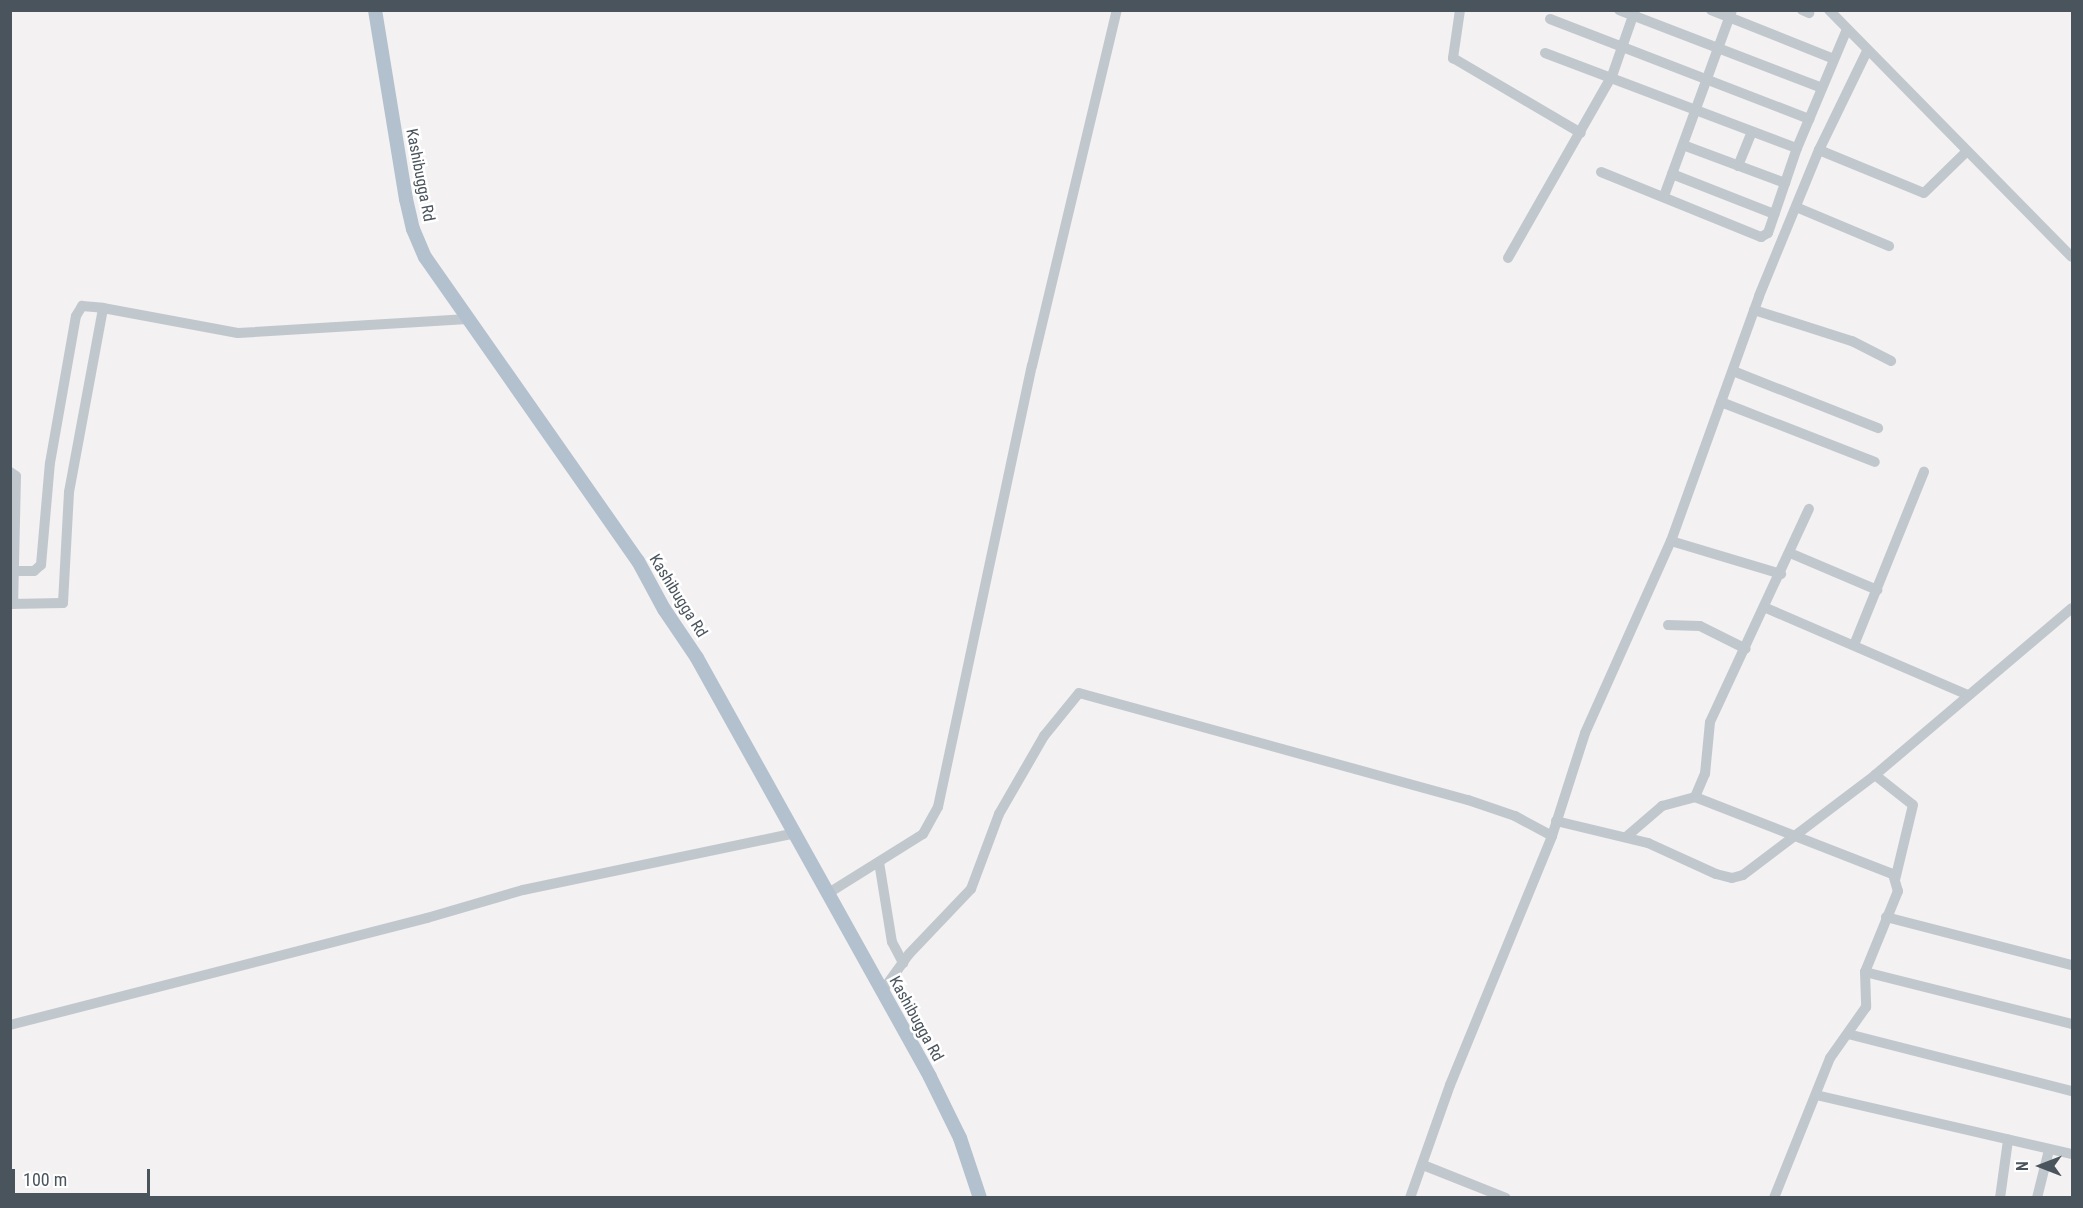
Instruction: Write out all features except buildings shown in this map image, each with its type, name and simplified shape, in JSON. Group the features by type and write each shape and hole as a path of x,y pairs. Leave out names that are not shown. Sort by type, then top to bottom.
{"main road":[{"name":"Kashibugga Rd","path":"375,10 413,229 425,257 638,561 664,609 697,658 865,966 883,990 960,1138 980,1197"}],"street":[{"path":"827,894 923,834 938,807 1032,366 1117,10"},
{"path":"1460,10 1453,58 1581,133"},
{"path":"1619,10 1634,13 1719,49 1822,88"},
{"path":"1712,10 1731,14 1834,59"},
{"path":"1828,10 2073,256"},
{"path":"1508,258 1612,76 1634,13"},
{"path":"1664,196 1697,112 1731,14"},
{"path":"1550,19 1809,119"},
{"path":"1601,172 1761,237 1768,233 1797,148 1848,29"},
{"path":"1410,1197 1450,1085 1552,836 1585,733 1671,541 1754,310 1819,150 1867,51"},
{"path":"1545,53 1612,76 1751,134 1797,148"},
{"path":"1738,166 1751,134"},
{"path":"1683,145 1785,183"},
{"path":"1819,150 1924,193 1967,151"},
{"path":"1672,174 1774,214"},
{"path":"1796,207 1889,246"},
{"path":"14,571 34,572 41,565 50,464 76,316 82,306 103,308 205,330 238,333 468,320"},
{"path":"10,472 16,476 13,503 12,604 63,603 69,492 103,308"},
{"path":"1754,310 1852,341 1891,361"},
{"path":"1733,371 1878,428"},
{"path":"1721,402 1875,462"},
{"path":"1854,645 1924,472"},
{"path":"1695,797 1705,774 1710,722 1766,608 1809,509"},
{"path":"1671,541 1781,574"},
{"path":"1790,553 1877,590"},
{"path":"1766,608 1966,694"},
{"path":"1556,821 1626,837 1732,878 1743,874 1797,837 1875,775 1966,694 2073,608"},
{"path":"1668,625 1700,626 1746,649"},
{"path":"883,990 903,963 970,889 999,814 1044,736 1079,693 1468,800 1515,816 1552,836"},
{"path":"1875,775 1913,805 1895,883"},
{"path":"1626,837 1662,806 1695,797 1893,874 1898,891 1865,972 1866,1007 1830,1058 1774,1197"},
{"path":"10,1025 427,918 523,890 792,834"},
{"path":"879,862 892,942 903,963"},
{"path":"1886,917 2073,965"},
{"path":"1865,972 2073,1024"},
{"path":"1848,1034 2073,1091"},
{"path":"1816,1095 2073,1154"},
{"path":"2000,1197 2008,1140"},
{"path":"2037,1197 2049,1150"},
{"path":"1423,1165 1506,1197"}]}
